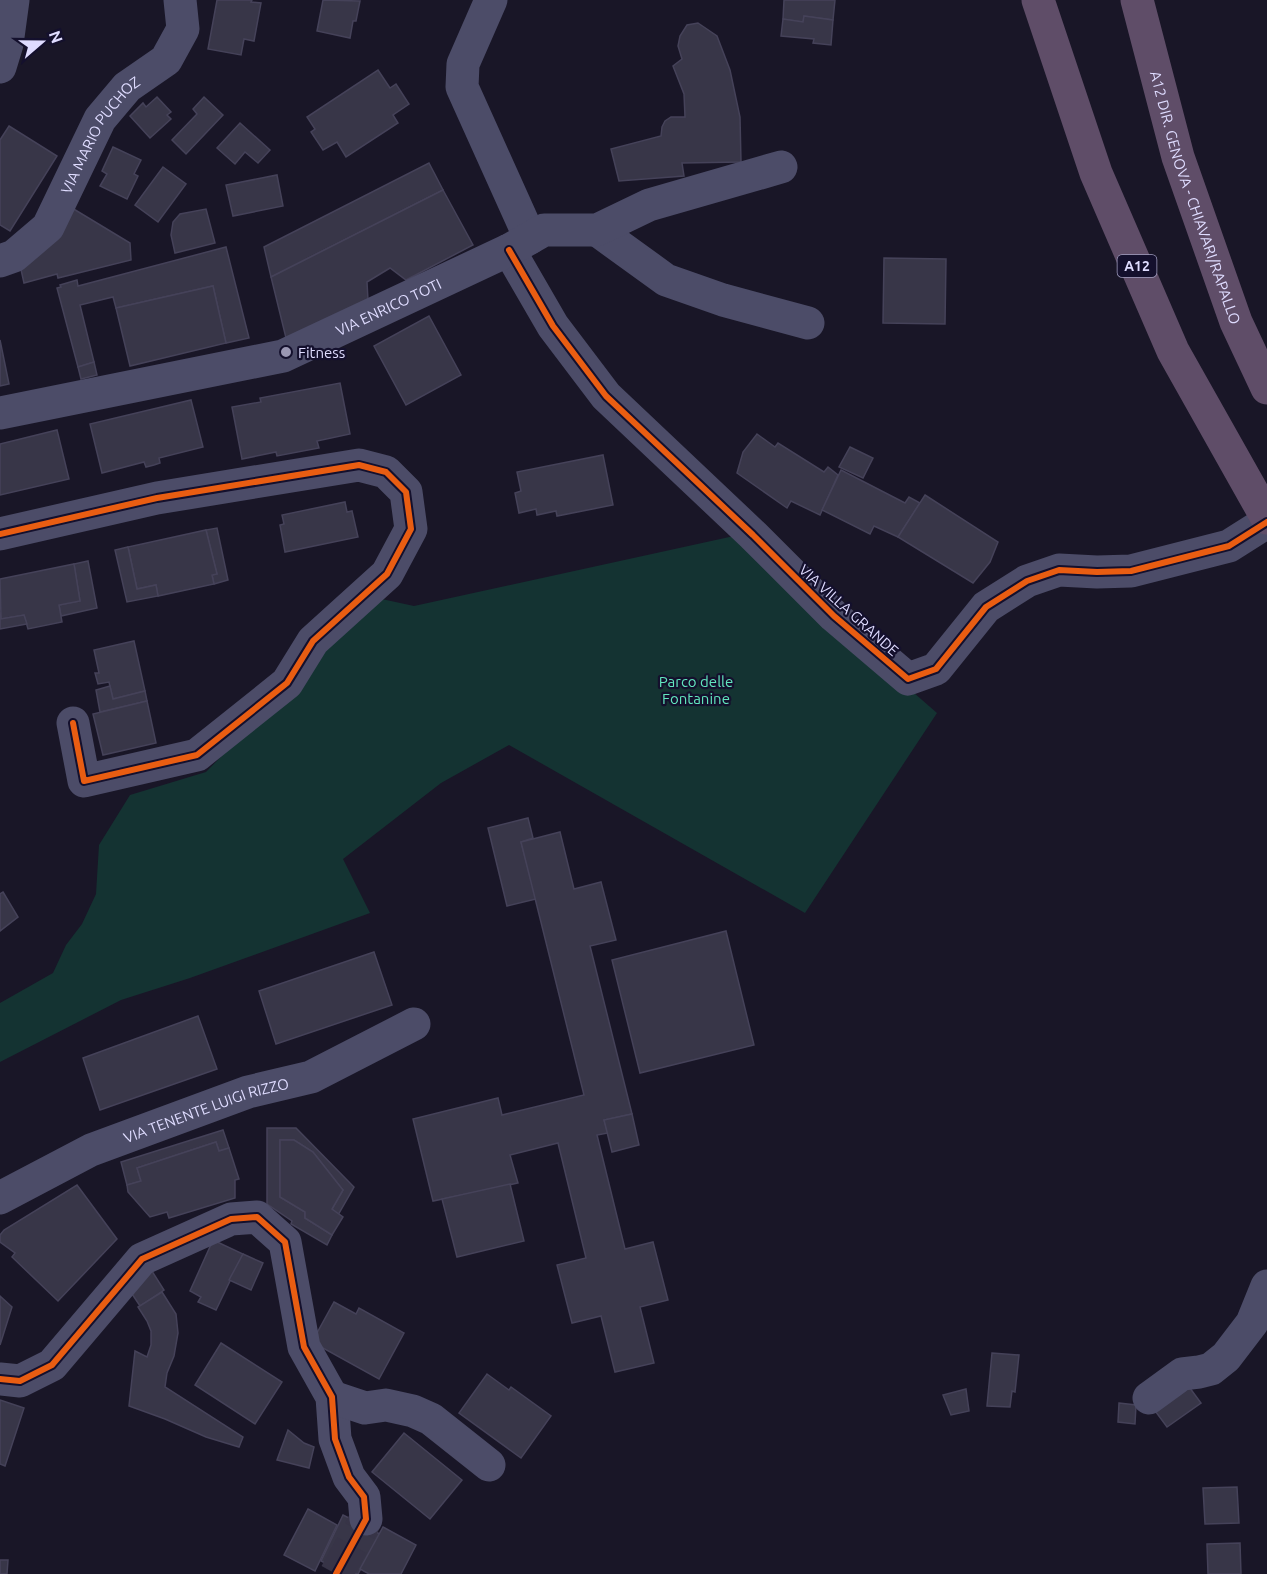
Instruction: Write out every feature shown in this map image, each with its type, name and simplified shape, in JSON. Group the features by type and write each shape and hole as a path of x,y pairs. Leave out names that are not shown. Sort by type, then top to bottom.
{"highway":[{"name":"A12","path":"1038,0 1096,173 1169,340 1267,520"},
{"name":"A12 DIR. GENOVA - CHIAVARI/RAPALLO","path":"1137,0 1178,157 1236,322 1267,388"}],"street":[{"path":"2,53 13,0"},
{"name":"VIA MARIO PUCHOZ","path":"0,261 14,256 48,227 100,119 128,87 166,60 183,29 180,0"},
{"path":"491,0 463,64 462,87 519,244"},
{"name":"VIA ENRICO TOTI","path":"0,413 283,356 544,230 597,230 650,205 781,167"},
{"path":"597,230 666,280 723,300 808,323"},
{"name":"VIA VILLA GRANDE","path":"519,244 553,326 606,396 834,616 908,679 936,669 986,607 1027,581 1059,570 1131,571 1229,546 1267,520"},
{"path":"0,534 157,498 359,465 386,472 406,492 411,529 387,574 313,641 287,683 197,755 84,781 73,723"},
{"name":"VIA TENENTE LUIGI RIZZO","path":"0,1198 91,1150 248,1092 311,1077 414,1024"},
{"path":"0,1379 20,1381 52,1365 142,1260 231,1219 257,1217 285,1242 304,1347 332,1397 335,1439 349,1477 364,1497 366,1519"},
{"path":"1149,1398 1182,1374 1211,1369 1226,1358 1252,1323 1267,1286"},
{"path":"332,1397 364,1408 386,1405 413,1411 431,1419 489,1465"}],"green space":[{"name":"Parco delle Fontanine","path":"734,536 937,713 805,913 509,745 441,783 343,859 370,913 190,978 121,1000 0,1062 0,1003 53,973 66,945 82,924 96,894 99,845 130,795 206,772 377,598 414,606"}],"building":[{"path":"217,0 252,0 251,2 261,3 254,41 244,39 241,55 208,49"},
{"path":"323,0 360,1 350,38 317,31"},
{"path":"784,0 835,0 833,20 804,16 803,22 783,19"},
{"path":"804,16 833,20 831,45 813,43 814,39 781,36 783,19 803,22"},
{"path":"698,23 717,36 730,70 740,117 741,162 682,163 684,176 619,181 611,149 661,136 665,121 671,117 685,117 684,94 673,66 682,59 678,46 680,36 687,25"},
{"path":"378,70 390,88 396,84 409,104 393,115 398,123 346,157 337,142 323,150 311,132 315,129 307,117"},
{"path":"157,97 171,112 167,115 171,119 150,138 130,116 143,103 146,107"},
{"path":"204,97 223,115 186,154 172,140 197,114 193,109"},
{"path":"240,123 270,150 258,163 245,152 235,164 217,148"},
{"path":"9,126 57,156 10,231 0,225 0,140"},
{"path":"113,147 141,160 134,174 138,176 127,199 100,186 107,174 102,171"},
{"path":"429,163 443,190 271,277 264,247"},
{"path":"163,167 186,184 158,222 135,205"},
{"path":"277,175 283,206 233,216 226,185"},
{"path":"443,190 473,245 406,280 390,268 367,282 368,300 286,338 271,277"},
{"path":"72,208 130,243 131,260 58,278 57,274 24,283 20,265"},
{"path":"206,209 215,243 175,253 171,235 173,222 180,214"},
{"path":"226,247 249,338 226,343 213,286 116,308 113,297 80,305 94,362 78,367 57,288 61,287 60,285 77,280 78,286"},
{"path":"884,258 946,259 945,324 883,323"},
{"path":"213,286 226,343 130,366 116,308"},
{"path":"429,316 461,375 406,405 374,346"},
{"path":"0,340 9,384 0,386"},
{"path":"94,362 97,375 81,379 78,367"},
{"path":"340,383 350,434 317,441 319,448 277,456 276,452 242,459 232,407 261,402 260,398"},
{"path":"191,400 203,447 159,458 160,463 154,465 146,467 144,462 102,473 90,424"},
{"path":"57,430 69,479 0,495 0,444"},
{"path":"757,434 775,447 778,443 824,472 828,467 838,475 820,515 791,501 787,508 737,473 743,452"},
{"path":"850,447 873,458 863,478 839,467"},
{"path":"603,455 613,505 557,516 556,511 537,515 536,509 519,513 515,493 521,491 517,472"},
{"path":"841,470 905,503 909,497 920,503 898,537 874,526 870,534 822,510"},
{"path":"925,495 998,542 990,562 973,583 898,537"},
{"path":"345,502 347,512 352,511 358,537 285,552 280,525 284,524 282,515"},
{"path":"217,528 228,580 214,584 212,575 217,574 206,530"},
{"path":"206,530 217,574 212,575 214,584 158,596 156,585 137,589 128,547"},
{"path":"128,547 137,589 156,585 158,596 127,602 115,550"},
{"path":"88,561 97,608 61,616 59,605 80,601 74,564"},
{"path":"74,564 80,601 59,605 62,622 28,629 24,615 1,619 0,579"},
{"path":"0,612 1,619 24,615 27,624 0,629"},
{"path":"134,641 145,691 113,699 109,682 98,684 95,673 99,673 94,650"},
{"path":"110,686 113,699 145,691 147,701 100,712 96,690"},
{"path":"147,701 156,743 103,755 93,714"},
{"path":"528,818 533,838 521,842 536,899 507,906 488,828"},
{"path":"560,832 574,889 601,882 616,940 590,946 632,1114 604,1120 608,1133 597,1135 625,1249 653,1242 668,1300 640,1307 654,1363 615,1372 601,1316 572,1323 557,1265 586,1258 558,1143 510,1155 518,1183 433,1201 413,1119 498,1098 502,1115 584,1095 521,842"},
{"path":"3,892 18,917 0,931 0,894"},
{"path":"726,931 754,1045 640,1073 612,960"},
{"path":"374,952 392,1005 276,1044 259,991"},
{"path":"198,1016 217,1069 100,1110 83,1058"},
{"path":"632,1114 639,1145 612,1152 604,1120"},
{"path":"267,1128 296,1128 354,1187 338,1215 332,1209 343,1190 313,1152 294,1140 280,1140 280,1197 305,1212 305,1218 332,1235 327,1245 291,1224 292,1221 267,1204"},
{"path":"223,1130 229,1148 219,1151 216,1142 137,1168 141,1181 127,1185 121,1162"},
{"path":"280,1140 294,1140 313,1152 343,1190 332,1209 343,1217 332,1235 305,1218 305,1212 280,1197"},
{"path":"216,1142 219,1151 229,1148 239,1179 235,1180 235,1198 169,1218 167,1212 150,1217 128,1192 127,1185 141,1181 137,1168"},
{"path":"510,1184 524,1241 457,1257 442,1199"},
{"path":"77,1185 117,1239 58,1301 12,1257 15,1253 0,1242 0,1235 4,1230"},
{"path":"213,1240 243,1254 216,1310 198,1302 201,1297 190,1291"},
{"path":"243,1254 263,1263 251,1290 229,1280"},
{"path":"150,1268 164,1290 140,1306 126,1285"},
{"path":"162,1292 176,1314 178,1333 165,1387 243,1437 239,1447 206,1437 129,1406 135,1351 147,1357 151,1345 151,1331 138,1307"},
{"path":"0,1296 12,1307 0,1345"},
{"path":"334,1302 356,1314 359,1308 404,1333 379,1379 312,1342"},
{"path":"221,1343 282,1382 255,1424 195,1385"},
{"path":"992,1353 1019,1355 1015,1392 1012,1391 1010,1407 987,1406"},
{"path":"487,1374 509,1390 511,1387 551,1416 521,1458 459,1413"},
{"path":"1184,1380 1201,1403 1167,1427 1150,1404"},
{"path":"966,1389 969,1411 951,1415 943,1395"},
{"path":"0,1400 24,1408 5,1466 0,1464"},
{"path":"1119,1403 1136,1405 1135,1424 1118,1422"},
{"path":"288,1430 304,1443 314,1447 309,1468 277,1460"},
{"path":"404,1433 462,1480 430,1519 372,1472"},
{"path":"1237,1487 1239,1523 1205,1524 1203,1488"},
{"path":"308,1509 337,1525 315,1571 284,1555"},
{"path":"343,1515 380,1534 358,1574 345,1574 321,1561"},
{"path":"383,1527 416,1545 401,1574 369,1574 360,1569"},
{"path":"1240,1543 1241,1574 1208,1574 1207,1544"},
{"path":"0,1560 8,1560 7,1574 0,1574"}],"tunnel":[{"path":"336,1574 366,1519"}],"cycle path":[{"path":"509,250 553,326 606,396 753,535 834,616 908,679 936,669 986,607 1027,581 1059,570 1131,571 1229,546 1267,522"},
{"path":"0,534 157,498 359,465 386,472 406,492 411,529 387,574 313,641 287,683 197,755 84,781 73,723"},
{"path":"0,1379 20,1381 52,1365 142,1259 231,1219 257,1217 285,1242 304,1347 332,1397 335,1439 349,1477 364,1497 366,1519 336,1574"}],"place":[{"name":"Fitness","path":"286,352"}]}
